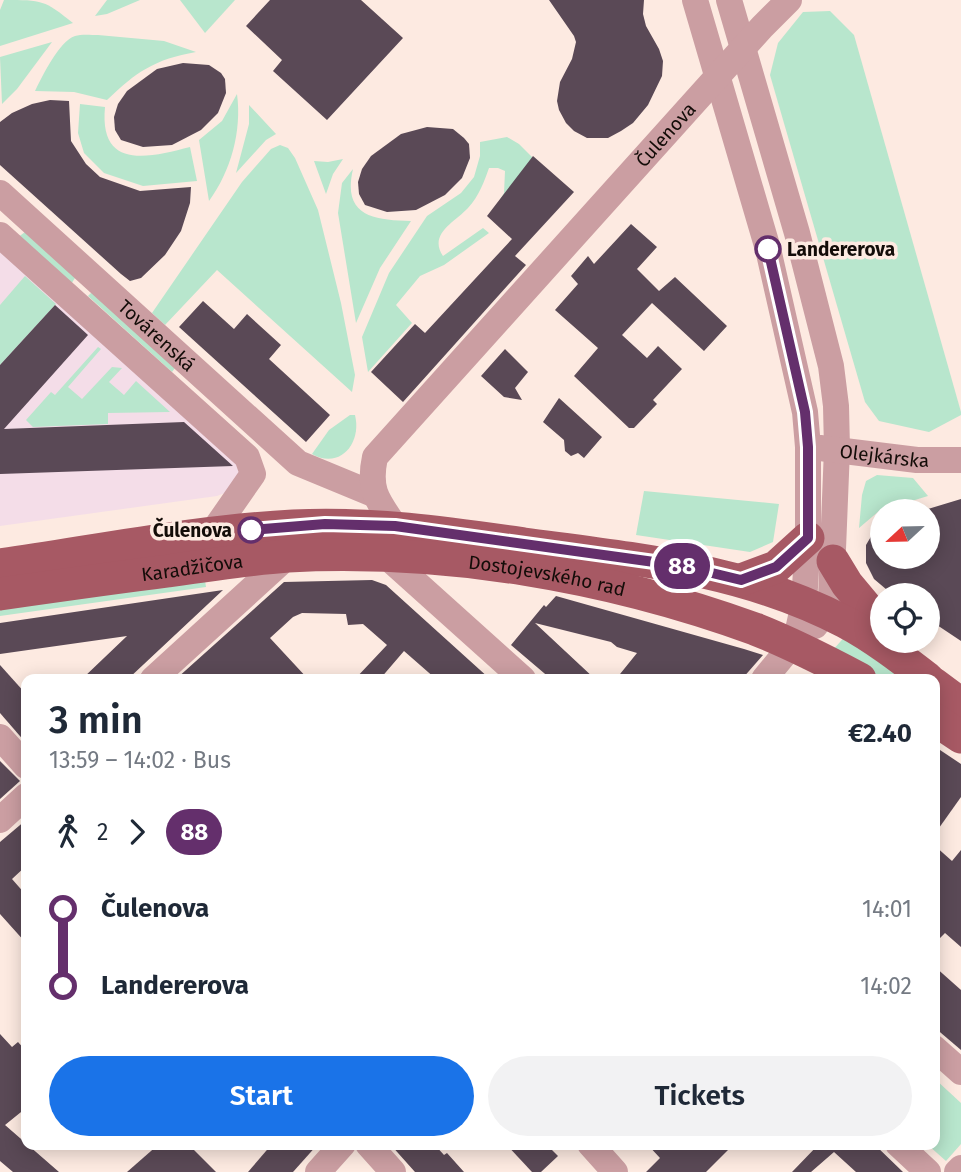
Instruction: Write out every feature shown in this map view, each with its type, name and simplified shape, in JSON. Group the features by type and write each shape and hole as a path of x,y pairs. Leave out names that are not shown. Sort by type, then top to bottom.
{"main road":[{"name":"Karadžičova","path":"0,565 212,533 290,526 358,524"},
{"name":"Dostojevského rad","path":"358,524 390,541 436,558 517,568 614,586 691,608 757,630 850,674"},
{"path":"741,580 776,567 808,538"},
{"name":"Karadžičova","path":"0,594 390,541"},
{"name":"Dostojevského rad","path":"390,541 683,566 741,580 870,632"},
{"path":"833,561 870,615"},
{"name":"Dostojevského rad","path":"902,653 923,674"},
{"path":"940,688 961,704"},
{"path":"940,723 961,737"}],"street":[{"path":"695,0 768,249 805,412 808,447 808,538 816,625 792,645 768,674"},
{"path":"729,0 797,233 831,366 836,405 837,449 831,599 815,608"},
{"name":"Čulenova","path":"376,457 744,50 779,1"},
{"name":"Továrenská","path":"0,193 298,463 373,494"},
{"name":"Továrenská","path":"0,234 247,457 253,474 212,533"},
{"name":"Olejkárska","path":"808,447 928,461 961,460"},
{"path":"319,472 376,457 372,472 373,494 390,541 518,674"},
{"path":"158,674 288,556"},
{"path":"0,737 21,760"},
{"path":"0,820 21,801"},
{"path":"940,1053 961,1072"},
{"path":"318,1172 338,1150"},
{"path":"373,1150 393,1172"},
{"path":"595,1150 615,1172"},
{"path":"904,1150 928,1172"},
{"path":"957,1172 961,1168"}],"shaded area":[{"path":"0,242 242,460 235,489 217,496 0,526"}],"green space":[{"path":"4,0 42,3 73,23 0,46 0,10"},
{"path":"107,0 140,0 107,14 95,16"},
{"path":"180,0 235,0 205,33"},
{"path":"830,11 854,35 961,412 961,415 929,432 879,421 865,402 770,75 778,43 803,12"},
{"path":"77,35 164,41 196,52 147,68 107,100 74,92 35,91 52,60 69,39"},
{"path":"52,42 17,89 2,104 0,57"},
{"path":"237,94 238,122 233,150 223,177 209,201 199,140 222,121"},
{"path":"80,104 105,107 105,127 110,141 118,150 130,155 158,154 190,147 197,181 143,186 104,173 84,153 78,133"},
{"path":"249,105 276,134 266,140 236,173 249,124"},
{"path":"507,137 519,144 563,188 490,217 504,193 505,171 489,168 472,203 441,235 439,248 443,256 483,228 489,233 444,265 420,276 396,305 412,323 368,372 362,337 389,273 427,216 461,193 474,177 480,156 480,142"},
{"path":"280,145 288,148 295,158 318,210 355,375 352,392 217,270 165,325 152,313 242,182 271,149"},
{"path":"343,159 333,174 326,194 314,161"},
{"path":"353,169 351,185 356,206 384,219 411,221 380,268 356,323 338,213 342,183"},
{"path":"29,229 78,273 70,286 17,238"},
{"path":"25,276 56,304 0,365 0,305"},
{"path":"93,291 175,368 172,372 88,296"},
{"path":"98,347 101,349 68,387 82,399 112,367 122,368 109,382 124,395 136,381 170,412 108,413 108,424 33,427 26,420 51,392 55,395"},
{"path":"350,415 355,415 356,425 352,444 347,451 332,459 312,454 329,430"},
{"path":"877,475 913,478 928,496 918,499 870,499 870,519 859,528 866,481"},
{"path":"644,491 779,504 773,542 750,552 636,535"},
{"path":"204,574 206,587 0,616 0,604"},
{"path":"847,634 870,650 870,653 874,653 904,674 876,674 833,650"},
{"path":"940,1084 961,1103 961,1144 946,1161 934,1150 940,1150"}],"building":[{"path":"270,0 361,0 403,38 327,120 273,71 282,60 246,26"},
{"path":"549,0 644,0 646,26 663,61 662,76 648,105 633,123 608,138 587,138 574,131 559,110 557,101 560,82 572,59 576,42"},
{"path":"183,63 209,65 221,73 225,79 226,93 218,113 201,130 172,145 143,147 121,140 115,130 114,117 118,104 127,91 157,69"},
{"path":"50,100 69,101 71,141 86,164 100,177 140,191 191,187 190,203 181,231 165,255 141,278 130,281 121,274 0,165 0,122 32,104"},
{"path":"427,127 453,129 469,144 470,158 462,178 445,195 416,210 387,212 365,205 359,194 358,182 362,169 371,156 401,134"},
{"path":"533,156 574,192 515,256 526,265 403,402 371,372 415,324 425,333 512,239 487,216"},
{"path":"631,224 657,247 637,269 659,291 675,277 727,326 704,351 652,303 622,335 647,358 658,346 682,369 653,400 657,404 634,428 629,428 574,376 598,348 555,310 578,284 571,276 588,256 594,264"},
{"path":"203,301 234,329 247,314 281,345 269,359 330,415 306,442 179,327"},
{"path":"55,305 88,335 4,429 184,422 233,466 0,474 0,365"},
{"path":"505,349 528,372 515,388 522,400 504,397 481,376"},
{"path":"559,398 602,437 584,458 578,453 571,456 565,451 564,440 543,422"},
{"path":"961,499 961,641 940,627 940,583 879,583 866,563 866,545 870,538 870,569 940,569 940,505"},
{"path":"372,580 386,585 484,674 430,674 404,651 384,674 360,674 387,645 363,624 348,625 346,614 302,613 293,617 270,638 303,674 182,674 284,582"},
{"path":"223,590 133,674 87,674 127,636 0,654 0,623"},
{"path":"556,596 763,655 746,674 620,674 637,653 617,647 611,642 535,623 590,674 545,674 511,645 544,605 546,607"},
{"path":"0,665 21,688 21,737 0,713"},
{"path":"940,750 961,764 961,797 940,827"},
{"path":"0,761 20,781 0,799"},
{"path":"21,824 21,871 12,879 21,889 21,937 0,914 0,842"},
{"path":"940,850 952,861 961,850 961,947 945,933 940,938"},
{"path":"940,971 961,990 961,1050 940,1032"},
{"path":"0,1034 12,1047 18,1042 21,1045 21,1112 5,1125 21,1139 21,1150 34,1150 59,1172 13,1172 0,1161"},
{"path":"152,1150 194,1150 216,1172 127,1172"},
{"path":"267,1150 313,1150 293,1172 248,1172"},
{"path":"395,1150 439,1150 444,1155 447,1153 464,1172 415,1172"},
{"path":"512,1150 552,1150 558,1156 541,1172 532,1172"},
{"path":"653,1150 728,1150 706,1172 646,1172 660,1158"},
{"path":"813,1150 880,1150 903,1172 856,1172 834,1152 811,1172 792,1172"}],"bus line":[{"name":"88","path":"251,530 325,524 395,526 683,566 741,580 776,567 808,538 808,447 805,412 768,249"}],"place":[{"name":"Landererova","path":"768,249"},
{"name":"Čulenova","path":"251,530"}]}
